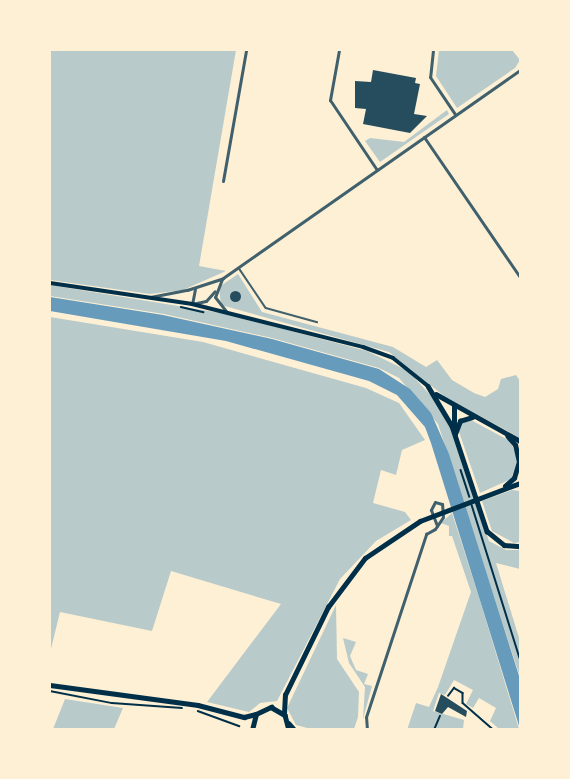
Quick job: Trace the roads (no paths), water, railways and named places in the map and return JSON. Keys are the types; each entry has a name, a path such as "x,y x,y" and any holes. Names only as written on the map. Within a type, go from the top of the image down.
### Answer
{"main road":[{"path":"50,283 226,311 378,351 404,364 454,406 520,441"},
{"path":"428,386 455,434 488,531 504,545 520,546"},
{"path":"454,406 455,434"},
{"path":"455,434 460,421 475,418"},
{"path":"497,491 514,478 519,462 516,445 499,430"},
{"path":"295,729 289,726 284,713 285,695 328,607 348,576 384,542 430,517 487,494 520,485"},
{"path":"50,685 192,704 236,715 256,714 285,695"},
{"path":"269,707 284,713"},
{"path":"236,715 252,728 256,714"}],"street":[{"path":"223,181 246,50"},
{"path":"339,50 330,100 377,170"},
{"path":"433,50 430,77 456,115"},
{"path":"148,297 196,288 223,278 520,70"},
{"path":"424,137 520,277"},
{"path":"196,288 192,304 206,301 223,278"},
{"path":"215,291 218,305 226,311"},
{"path":"367,729 366,717 426,534 437,526 443,509 435,502 431,510 437,526"}],"lane":[{"path":"238,267 266,308 316,322"}],"water":[{"path":"50,297 163,315 272,339 379,369 410,389 431,413 449,454 520,679 520,729 431,443 425,427 397,395 369,381 226,341 50,311"}]}
